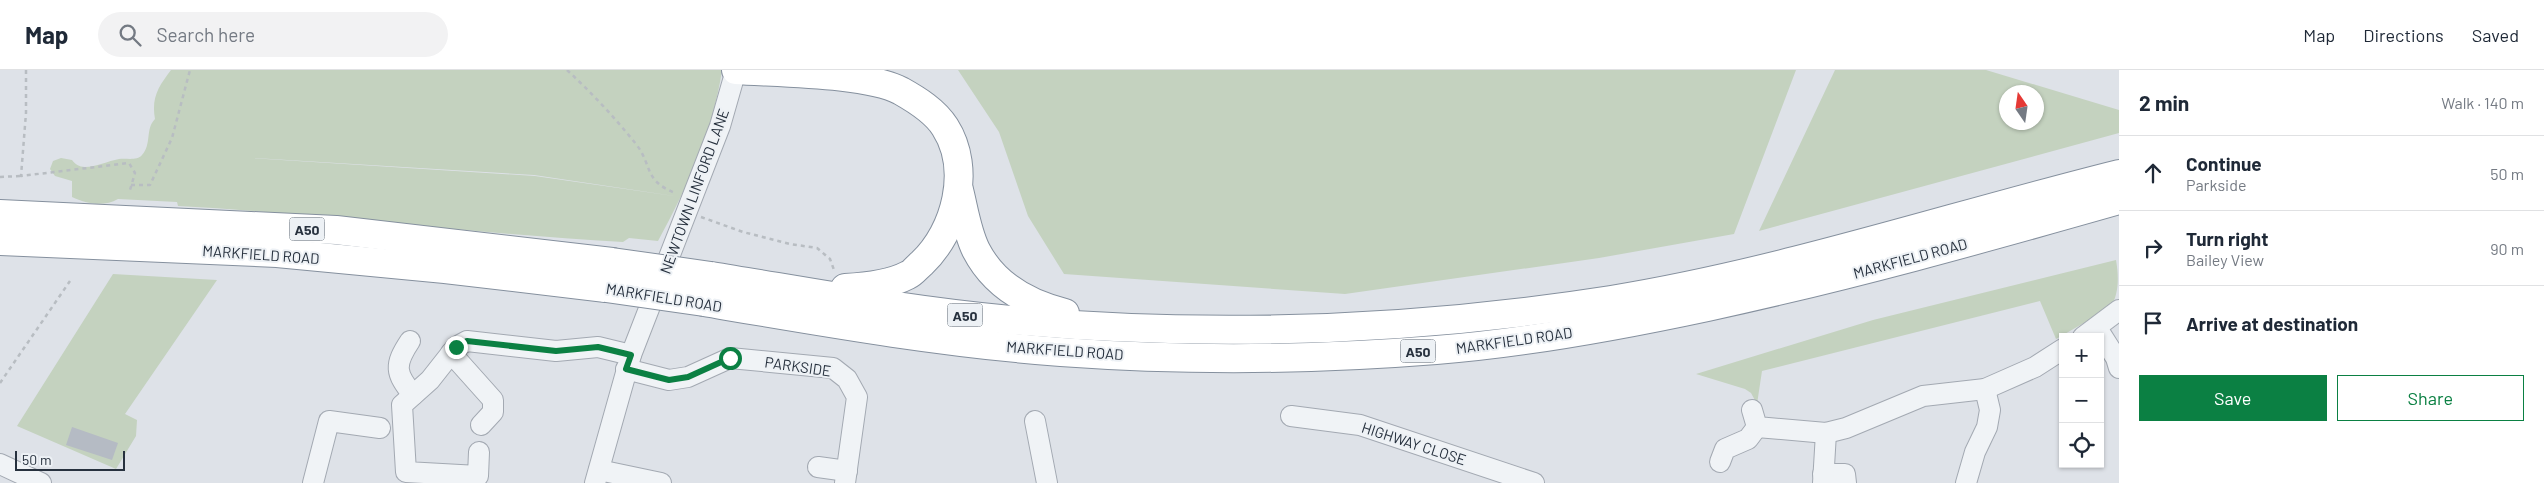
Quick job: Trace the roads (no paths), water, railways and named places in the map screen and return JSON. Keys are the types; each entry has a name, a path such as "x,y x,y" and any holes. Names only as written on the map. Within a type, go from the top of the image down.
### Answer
{"highway":[{"path":"736,70 858,79 900,90 928,108 945,127 958,167 958,186 953,211 940,244 908,275 876,286 808,292"},
{"name":"MARKFIELD ROAD","path":"0,241 278,253 446,269 609,275 711,276 946,313 1123,328 1230,332 1438,321 1611,299 1792,261 2119,174"},
{"path":"958,186 976,249 989,270 1005,285 1028,301 1123,328"},
{"name":"MARKFIELD ROAD","path":"0,214 336,230 609,275 704,302 918,336 1068,352 1164,357 1263,359 1438,350 1623,325 1797,288 1942,250 2119,200"}],"street":[{"name":"NEWTOWN LINFORD LANE","path":"597,476 629,362 720,126 736,70"},
{"path":"2119,310 2090,332 2116,358 2119,368"},
{"path":"410,341 401,355 398,370 405,393 406,472 478,476 479,452"},
{"name":"PARKSIDE","path":"405,393 430,380 456,347 467,341 556,351 598,347 669,380 688,377 730,358 833,368 847,379 857,397 846,477 818,467"},
{"path":"1720,462 1725,449 1752,425 1826,433 1846,428 1923,396 1985,389 2035,367 2059,352"},
{"path":"451,354 492,400 493,412 481,425"},
{"path":"1970,482 1975,452 1987,427 1990,410 1985,389"},
{"name":"HIGHWAY CLOSE","path":"1291,416 1360,425 1534,483"},
{"path":"313,483 329,421 380,428"},
{"path":"1035,421 1048,483"},
{"path":"1826,433 1823,479 1844,474 1846,483"},
{"path":"1052,446 1058,483"},
{"path":"0,464 41,483"},
{"path":"597,476 661,483"}]}
